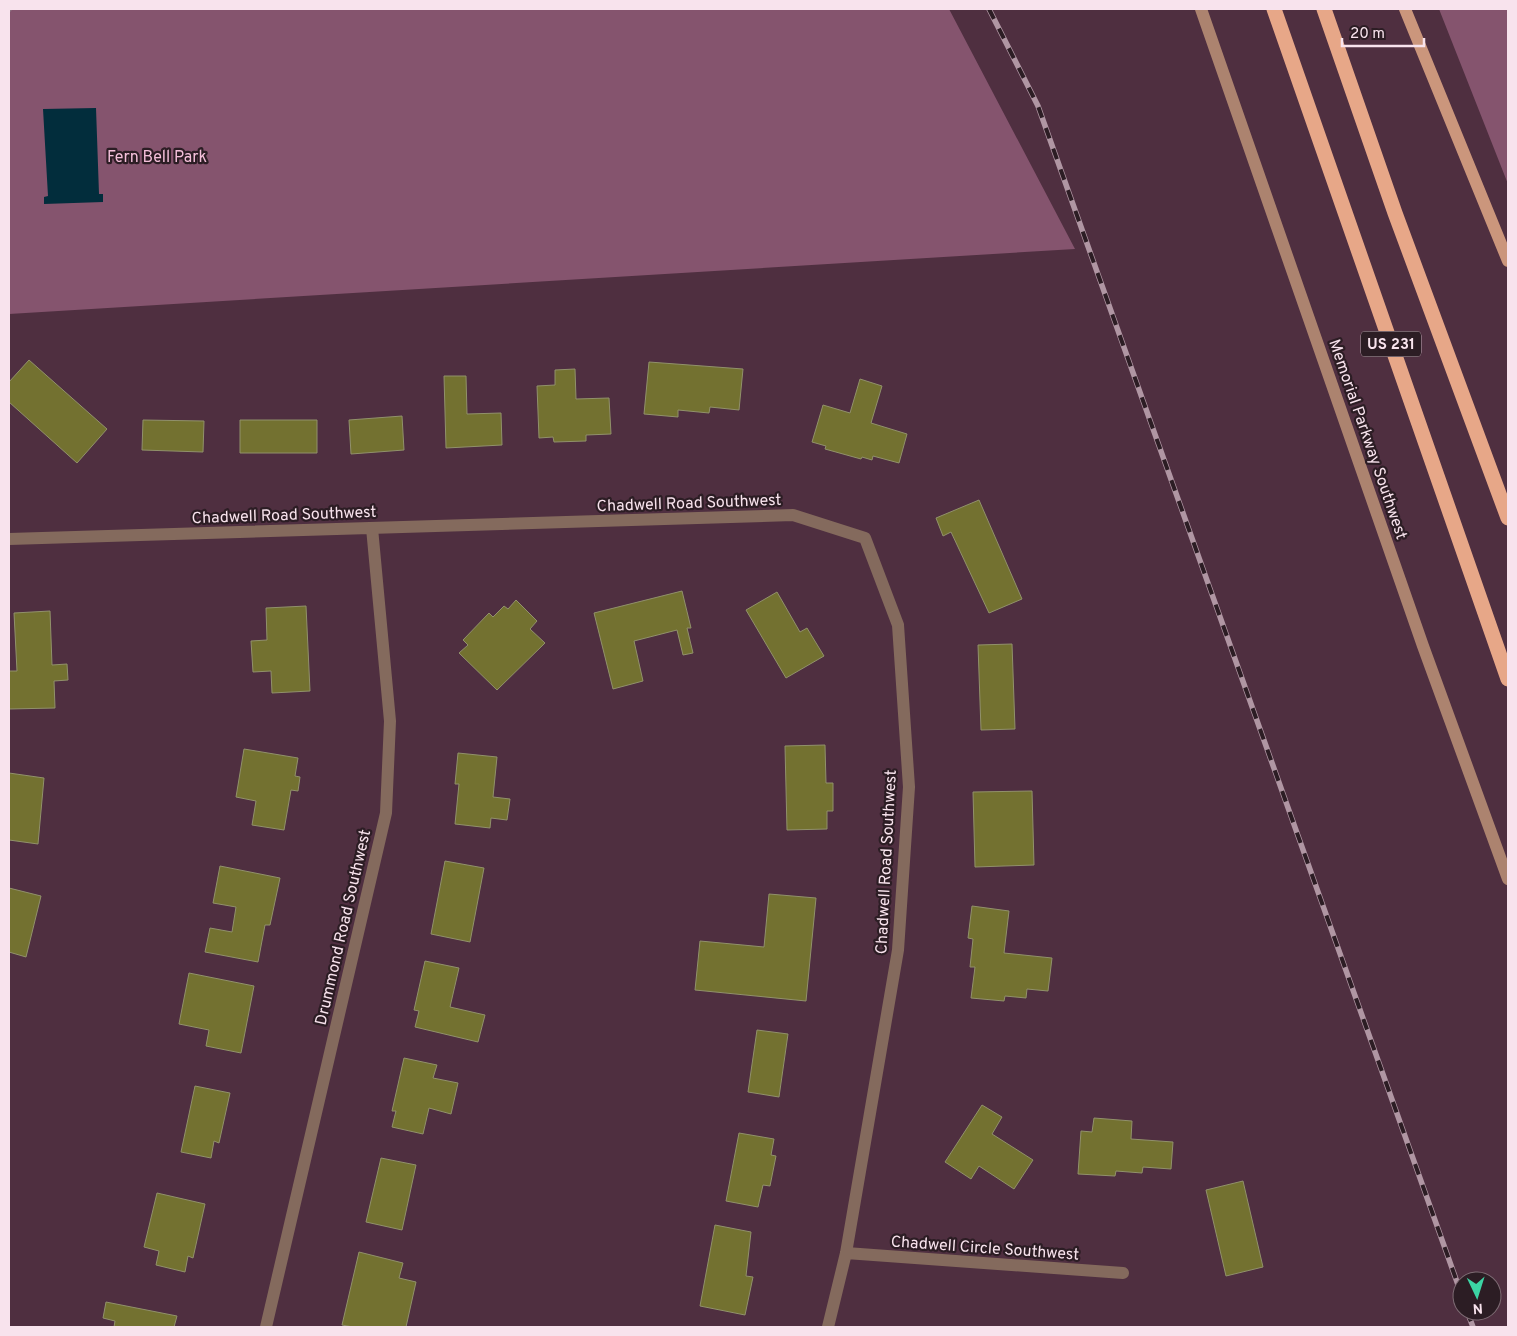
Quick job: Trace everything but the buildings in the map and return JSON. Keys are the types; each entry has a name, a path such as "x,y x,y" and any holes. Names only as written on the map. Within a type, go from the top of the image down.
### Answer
{"highway":[{"name":"US 231","path":"1274,9 1508,679"},
{"name":"US 231","path":"1324,9 1395,213 1508,518"}],"main road":[{"name":"Memorial Parkway Southwest","path":"1201,9 1422,646 1508,879"},
{"path":"1405,9 1508,260"}],"street":[{"name":"Chadwell Road Southwest","path":"9,538 793,515 865,538 898,625 909,787 898,950 846,1253 828,1327"},
{"name":"Drummond Road Southwest","path":"266,1327 299,1177 386,813 390,721 372,528"},
{"name":"Chadwell Circle Southwest","path":"846,1253 1123,1273"}],"green space":[{"name":"Fern Bell Park","path":"9,9 949,9 1075,249 9,314"},
{"path":"1439,9 1508,9 1508,184"}],"water":[{"path":"96,108 99,194 103,194 103,202 44,204 44,197 48,196 43,109"}],"railway":[{"path":"989,9 1038,106 1453,1271"},
{"path":"1471,1321 1473,1327"}]}
